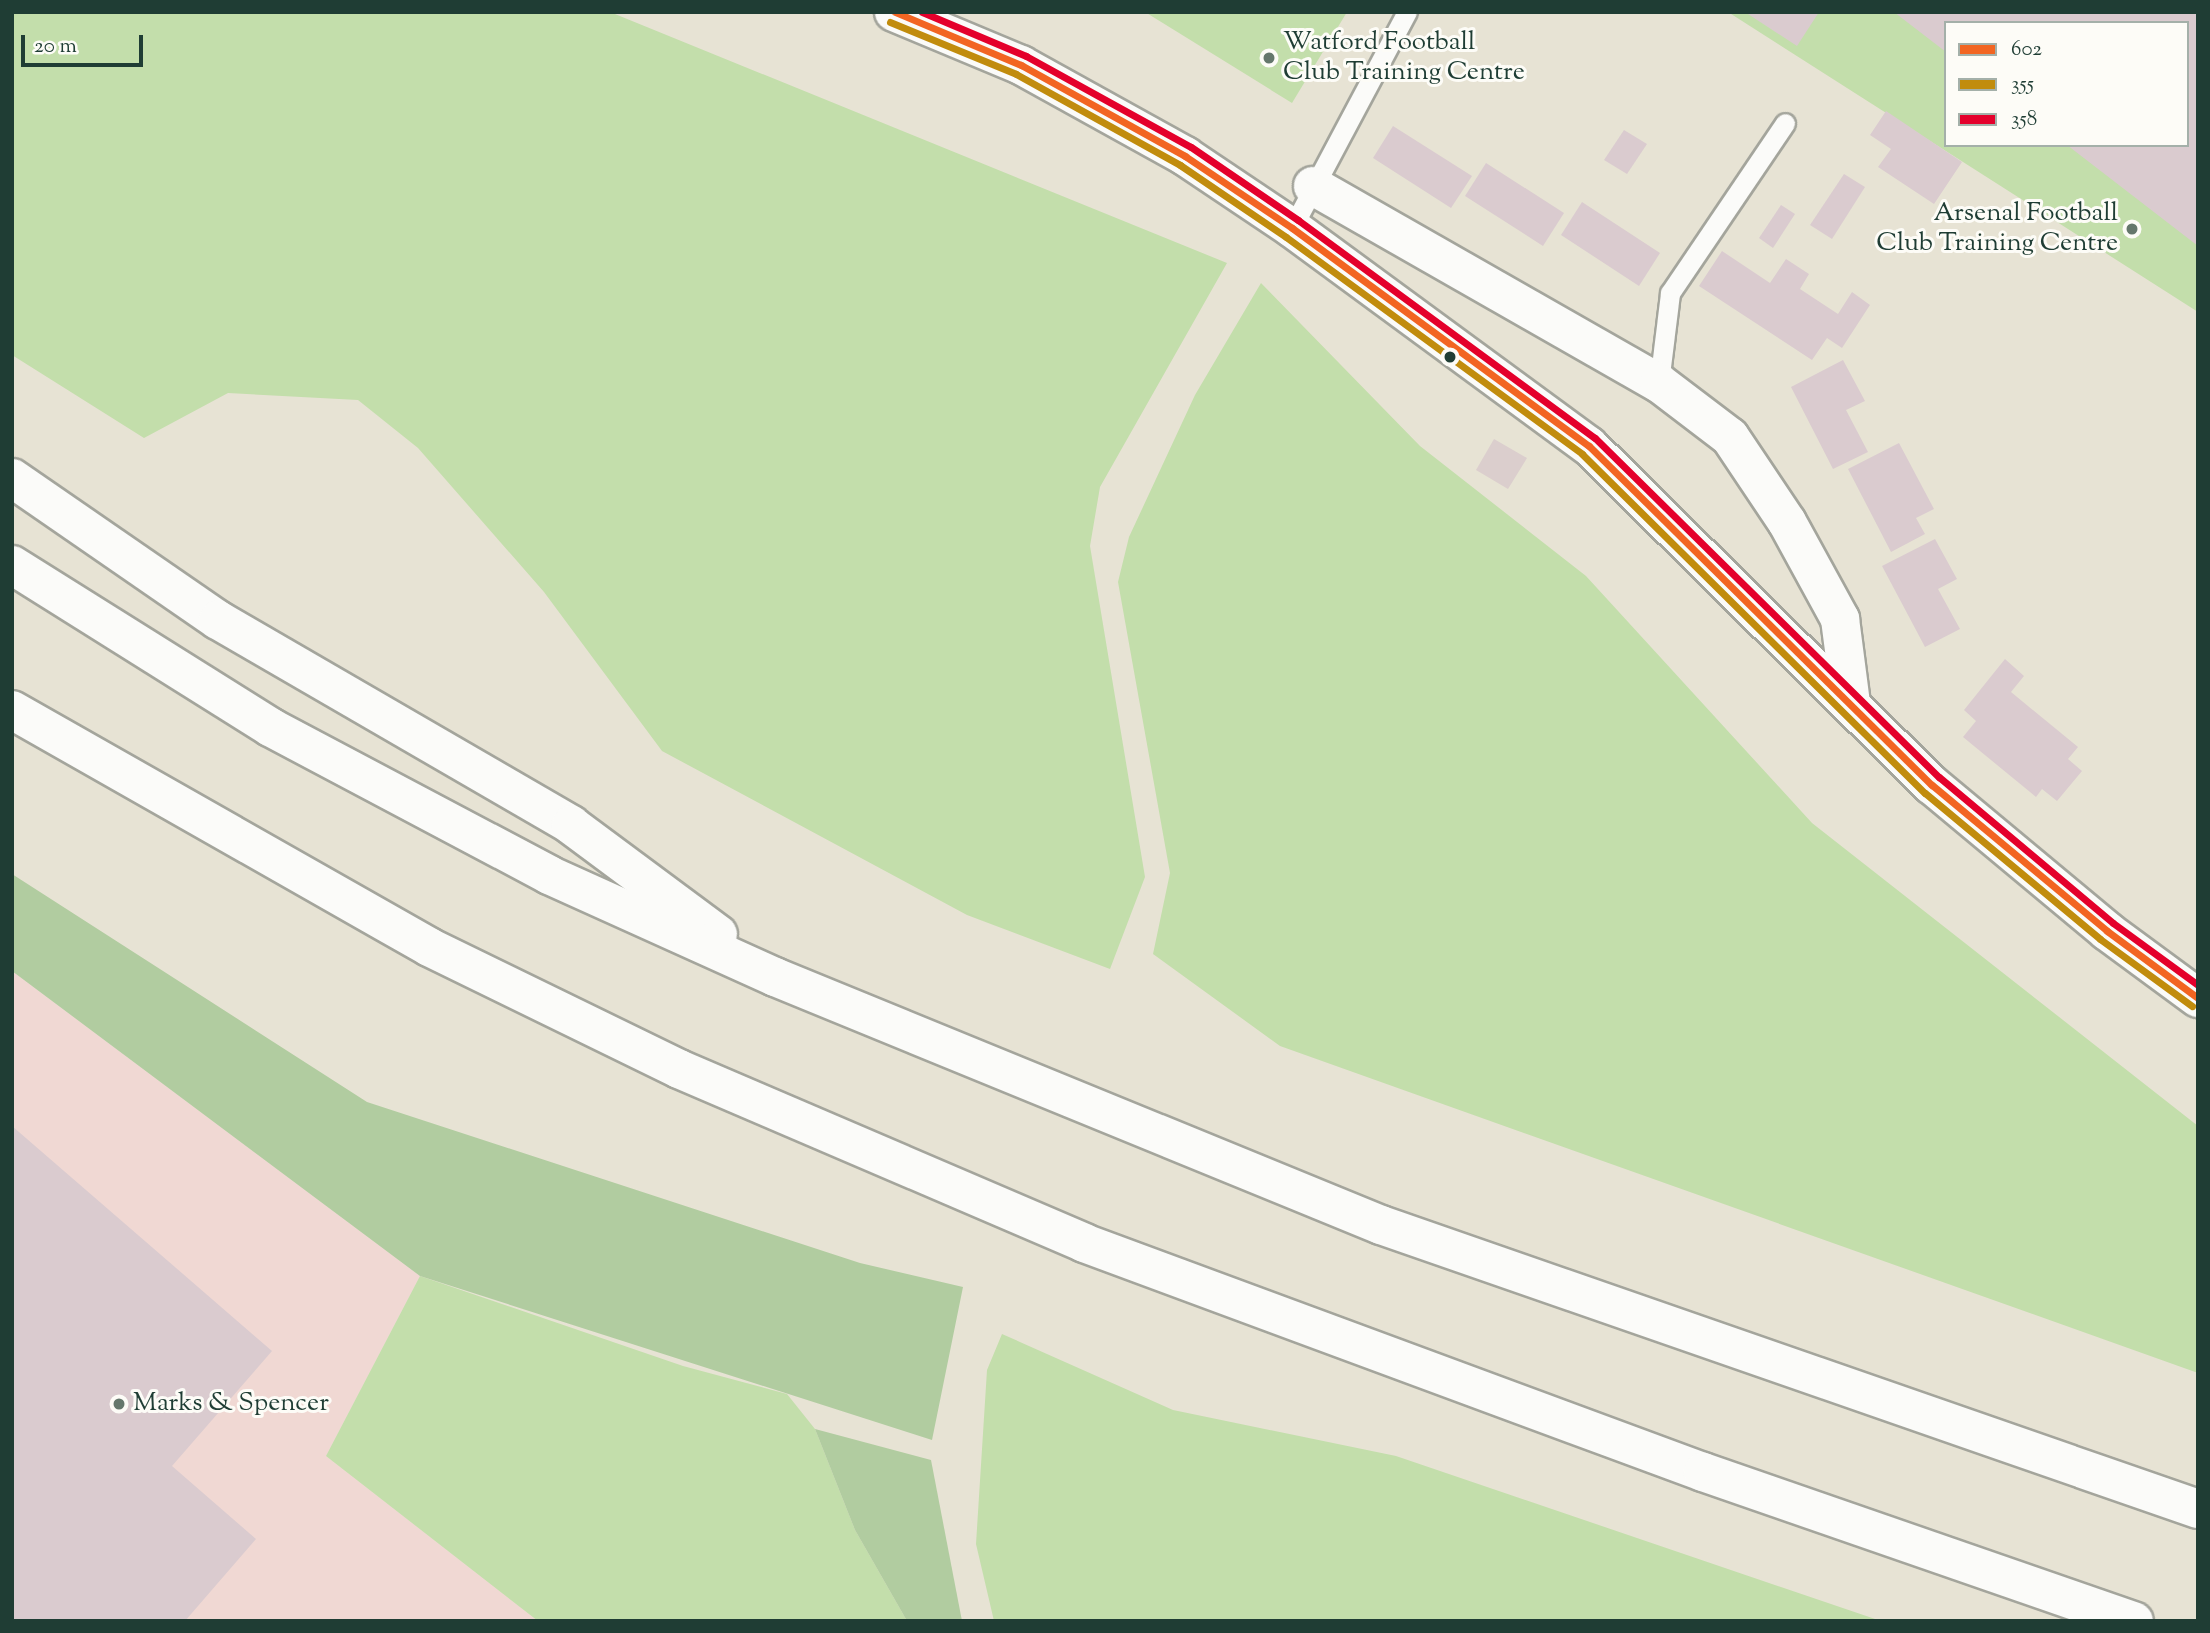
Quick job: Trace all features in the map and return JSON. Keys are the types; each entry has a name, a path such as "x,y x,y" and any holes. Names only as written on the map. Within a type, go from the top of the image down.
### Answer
{"main road":[{"path":"894,12 1021,65 1185,156 1292,228 1589,446 1932,785 2107,931 2198,999"},
{"path":"1313,186 1659,383 1730,438 1787,522 1840,620 1851,704"},
{"path":"12,478 218,620 571,825 775,977"},
{"path":"12,565 270,727 549,875 775,977 1381,1225 2198,1509"},
{"path":"12,710 429,947 679,1069 1020,1216 1703,1472 2134,1621"}],"lane":[{"path":"1292,228 1407,12"},
{"path":"1659,383 1670,293 1786,123"}],"shaded area":[{"path":"1494,439 1527,458 1508,489 1476,470"},
{"path":"12,971 420,1276 326,1456 538,1621 12,1621"}],"green space":[{"path":"12,12 610,12 1227,263 1100,487 1090,546 1145,877 1110,969 967,915 662,751 544,592 418,448 358,400 228,393 144,438 12,355"},
{"name":"Watford Football Club Training Centre","path":"1145,12 1347,12 1292,103"},
{"name":"Arsenal Football Club Training Centre","path":"1728,12 2198,12 2198,312"},
{"path":"1261,283 1420,446 1586,576 1812,823 2198,1126 2198,1373 1280,1046 1153,954 1170,873 1118,582 1129,537 1195,395"},
{"path":"12,874 367,1102 860,1263 963,1287 932,1440 420,1276 12,971"},
{"path":"420,1276 683,1366 787,1394 815,1429 855,1530 907,1621 538,1621 326,1456"},
{"path":"1002,1334 1173,1410 1396,1456 1881,1621 994,1621 976,1544 987,1370"},
{"path":"815,1429 931,1460 962,1621 907,1621 855,1530"}],"building":[{"path":"1745,12 1819,12 1797,46"},
{"path":"1894,12 2198,12 2198,246 2070,147 2189,147 2189,21 1944,21 1944,50"},
{"path":"1886,111 1962,162 1934,204 1878,167 1891,149 1870,135"},
{"path":"1393,126 1472,176 1451,208 1373,158"},
{"path":"1624,130 1647,144 1627,174 1604,160"},
{"path":"1486,163 1564,213 1543,246 1465,196"},
{"path":"1844,174 1865,187 1832,239 1810,225"},
{"path":"1582,202 1660,253 1639,286 1561,235"},
{"path":"1781,205 1795,214 1773,248 1759,238"},
{"path":"1722,251 1770,283 1786,259 1809,274 1800,289 1838,314 1852,292 1870,305 1842,348 1827,338 1812,360 1699,286"},
{"path":"1843,360 1865,401 1846,410 1868,452 1833,469 1791,387"},
{"path":"1899,443 1934,509 1916,518 1925,534 1891,552 1848,469"},
{"path":"1935,539 1957,579 1938,589 1960,629 1925,647 1882,566"},
{"path":"2005,659 2024,676 2011,692 2078,747 2068,759 2082,771 2057,801 2042,789 2036,797 1963,737 1976,721 1964,710"},
{"name":"Marks & Spencer","path":"12,1126 272,1351 172,1466 256,1539 185,1621 12,1621"}],"transit line":[{"name":"602","path":"895,12 1021,65 1185,156 1292,228 1589,446 1932,785 2107,931 2198,998"},
{"name":"358","path":"922,12 1026,56 1191,147 1298,220 1595,438 1939,777 2113,923 2198,985"},
{"name":"355","path":"890,22 1016,74 1180,165 1286,237 1582,454 1925,793 2100,939 2192,1006"}],"place":[{"name":"Watford Football Club Training Centre","path":"1269,58"},
{"name":"Arsenal Football Club Training Centre","path":"2132,229"},
{"name":"Marks & Spencer","path":"119,1404"}]}
